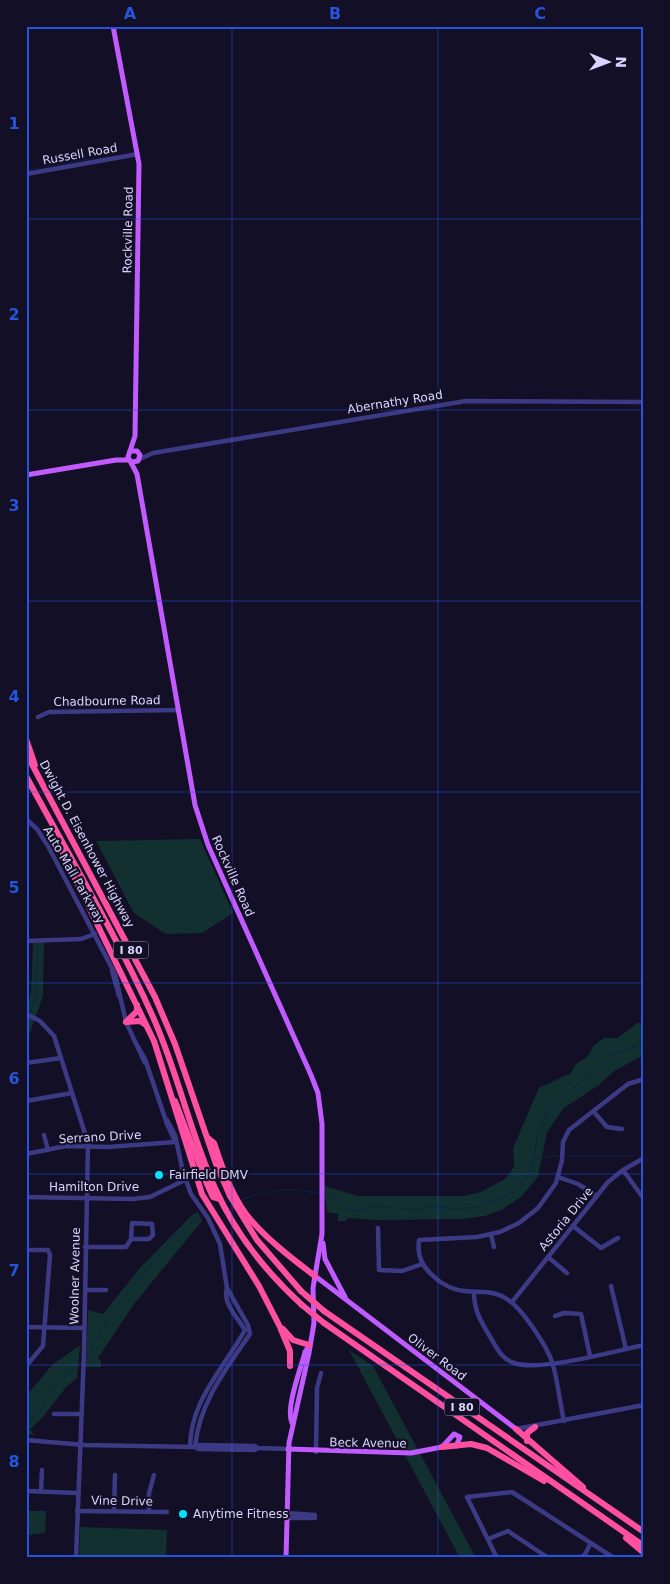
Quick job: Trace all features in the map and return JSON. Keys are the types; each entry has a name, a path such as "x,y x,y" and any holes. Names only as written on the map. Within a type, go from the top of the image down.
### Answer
{"highway":[{"path":"26,739 34,756 37,774"},
{"name":"Dwight D. Eisenhower Highway","path":"26,753 155,997 182,1061 206,1135 232,1196 266,1252 301,1291 324,1311 644,1532"},
{"name":"Dwight D. Eisenhower Highway","path":"26,776 153,1017 176,1074 207,1170 225,1209 255,1255 276,1281 324,1324 644,1546"},
{"path":"60,839 63,854 148,1026 207,1184 213,1197 220,1199"},
{"path":"126,1022 137,1011 137,1003"},
{"path":"126,1022 140,1021 148,1026"},
{"path":"162,1067 204,1206 258,1286 290,1351 290,1366"},
{"path":"238,1205 264,1233 315,1276"},
{"path":"280,1328 293,1340 309,1345"},
{"path":"527,1441 527,1433 535,1427"},
{"path":"516,1429 527,1441 601,1502"},
{"path":"442,1447 477,1445 494,1451 582,1504"},
{"path":"604,1519 644,1553"}],"main road":[{"name":"Rockville Road","path":"113,26 138,154 135,436 139,460 137,474"},
{"name":"Rockville Road","path":"135,436 130,457 137,474 195,806 202,832 318,1093 322,1124 322,1234 312,1297 314,1324 295,1418 292,1422 288,1449 286,1558"},
{"path":"26,475 116,460 130,457 138,452"},
{"path":"130,457 139,460"},
{"path":"322,1234 325,1259 348,1302"},
{"name":"Oliver Road","path":"315,1276 516,1429"},
{"name":"Beck Avenue","path":"288,1449 316,1452 400,1454 442,1447 454,1434 460,1437 456,1446"}],"street":[{"name":"Russell Road","path":"26,174 138,154"},
{"name":"Abernathy Road","path":"138,452 153,453 466,401 644,402"},
{"name":"Abernathy Road","path":"139,460 153,453"},
{"name":"Chadbourne Road","path":"38,717 49,712 178,710"},
{"name":"Auto Mall Parkway","path":"26,819 43,837 95,934 118,984 126,1022 175,1135 175,1142 191,1191 198,1202 204,1206"},
{"path":"26,941 80,940 95,934"},
{"name":"Woolner Avenue","path":"26,1014 36,1018 54,1036 88,1146 84,1350 80,1414 76,1558"},
{"path":"26,1063 61,1058"},
{"path":"564,1421 553,1363 521,1313 512,1302 497,1294 456,1291 444,1287 422,1264 418,1252 419,1240 491,1235 510,1228 530,1215 545,1200 558,1177 566,1136 573,1126 594,1112 628,1084 644,1079"},
{"path":"26,1101 72,1093"},
{"path":"594,1112 607,1127 622,1129"},
{"path":"44,1135 48,1150"},
{"name":"Serrano Drive","path":"26,1154 66,1146 175,1142"},
{"name":"Astoria Drive","path":"512,1302 597,1196 623,1170 644,1158"},
{"path":"623,1170 644,1199"},
{"path":"558,1177 578,1184 597,1196"},
{"name":"Hamilton Drive","path":"26,1197 128,1200 145,1198 187,1179"},
{"path":"193,1447 192,1426 198,1407 247,1330 227,1288 221,1249 211,1216"},
{"path":"86,1247 126,1247 131,1239 132,1223 152,1224 153,1235 151,1238 131,1239"},
{"path":"573,1226 601,1248 618,1238"},
{"path":"378,1228 379,1270 402,1271 422,1264"},
{"path":"491,1235 494,1247"},
{"path":"26,1250 48,1250 50,1255 43,1346 26,1366"},
{"path":"548,1257 567,1273"},
{"path":"611,1286 626,1349"},
{"path":"85,1290 106,1290"},
{"path":"474,1292 474,1304 478,1317 500,1352 506,1359 522,1365 553,1363 644,1345"},
{"path":"555,1316 564,1313 581,1314 590,1356"},
{"path":"26,1327 84,1328"},
{"path":"316,1452 317,1388 320,1373"},
{"path":"516,1429 535,1427 644,1405"},
{"path":"54,1414 80,1414"},
{"name":"Beck Avenue","path":"26,1440 79,1445 255,1446 258,1448 288,1449"},
{"path":"41,1491 42,1470"},
{"path":"114,1511 115,1475"},
{"path":"149,1512 149,1493 154,1475"},
{"path":"26,1491 78,1493"},
{"path":"497,1558 467,1497 512,1492 614,1558"},
{"name":"Vine Drive","path":"77,1511 167,1512"},
{"path":"286,1516 316,1517"},
{"path":"488,1539 508,1531 543,1555 550,1557 584,1556 591,1543"}],"green space":[{"path":"200,839 233,913 202,933 166,934 134,913 96,841"},
{"path":"33,943 44,943 43,996 26,1044 26,1009 31,993"},
{"path":"637,1023 644,1023 644,1055 614,1071 599,1085 564,1108 547,1132 538,1177 521,1197 503,1209 485,1216 463,1219 378,1220 347,1218 347,1221 338,1221 338,1214 327,1212 324,1186 358,1196 464,1196 481,1192 505,1179 514,1167 513,1148 539,1088 571,1073 576,1064 588,1056 594,1045 604,1038 618,1038"},
{"path":"198,1212 202,1221 134,1304 98,1358 101,1361 101,1367 86,1367 88,1310 103,1314 140,1268 191,1216"},
{"path":"80,1345 77,1378 66,1387 42,1418 30,1429 34,1435 26,1434 26,1396 52,1365"},
{"path":"349,1350 373,1366 476,1558 460,1558"},
{"path":"26,1511 46,1511 45,1533 26,1535"},
{"path":"80,1527 167,1530 166,1558 79,1558"}],"waterway":[{"path":"45,167 93,158"},
{"path":"26,170 40,168"},
{"path":"30,1014 36,993 38,946"},
{"path":"26,1027 29,1018"},
{"path":"324,1195 340,1200 348,1209 360,1211 377,1206 413,1210 433,1206 456,1209 478,1207 508,1196 519,1188 532,1169 538,1133 547,1113 558,1098 593,1075 613,1055 644,1043"},
{"path":"535,1158 559,1156"},
{"path":"566,1156 633,1156"},
{"path":"241,1200 262,1193 280,1190 299,1190 320,1194"},
{"path":"86,1359 110,1314 175,1236 202,1214"},
{"path":"26,1422 42,1408 51,1389 81,1363"}],"place":[{"name":"Fairfield DMV","path":"159,1175"},
{"name":"Anytime Fitness","path":"183,1514"}]}
